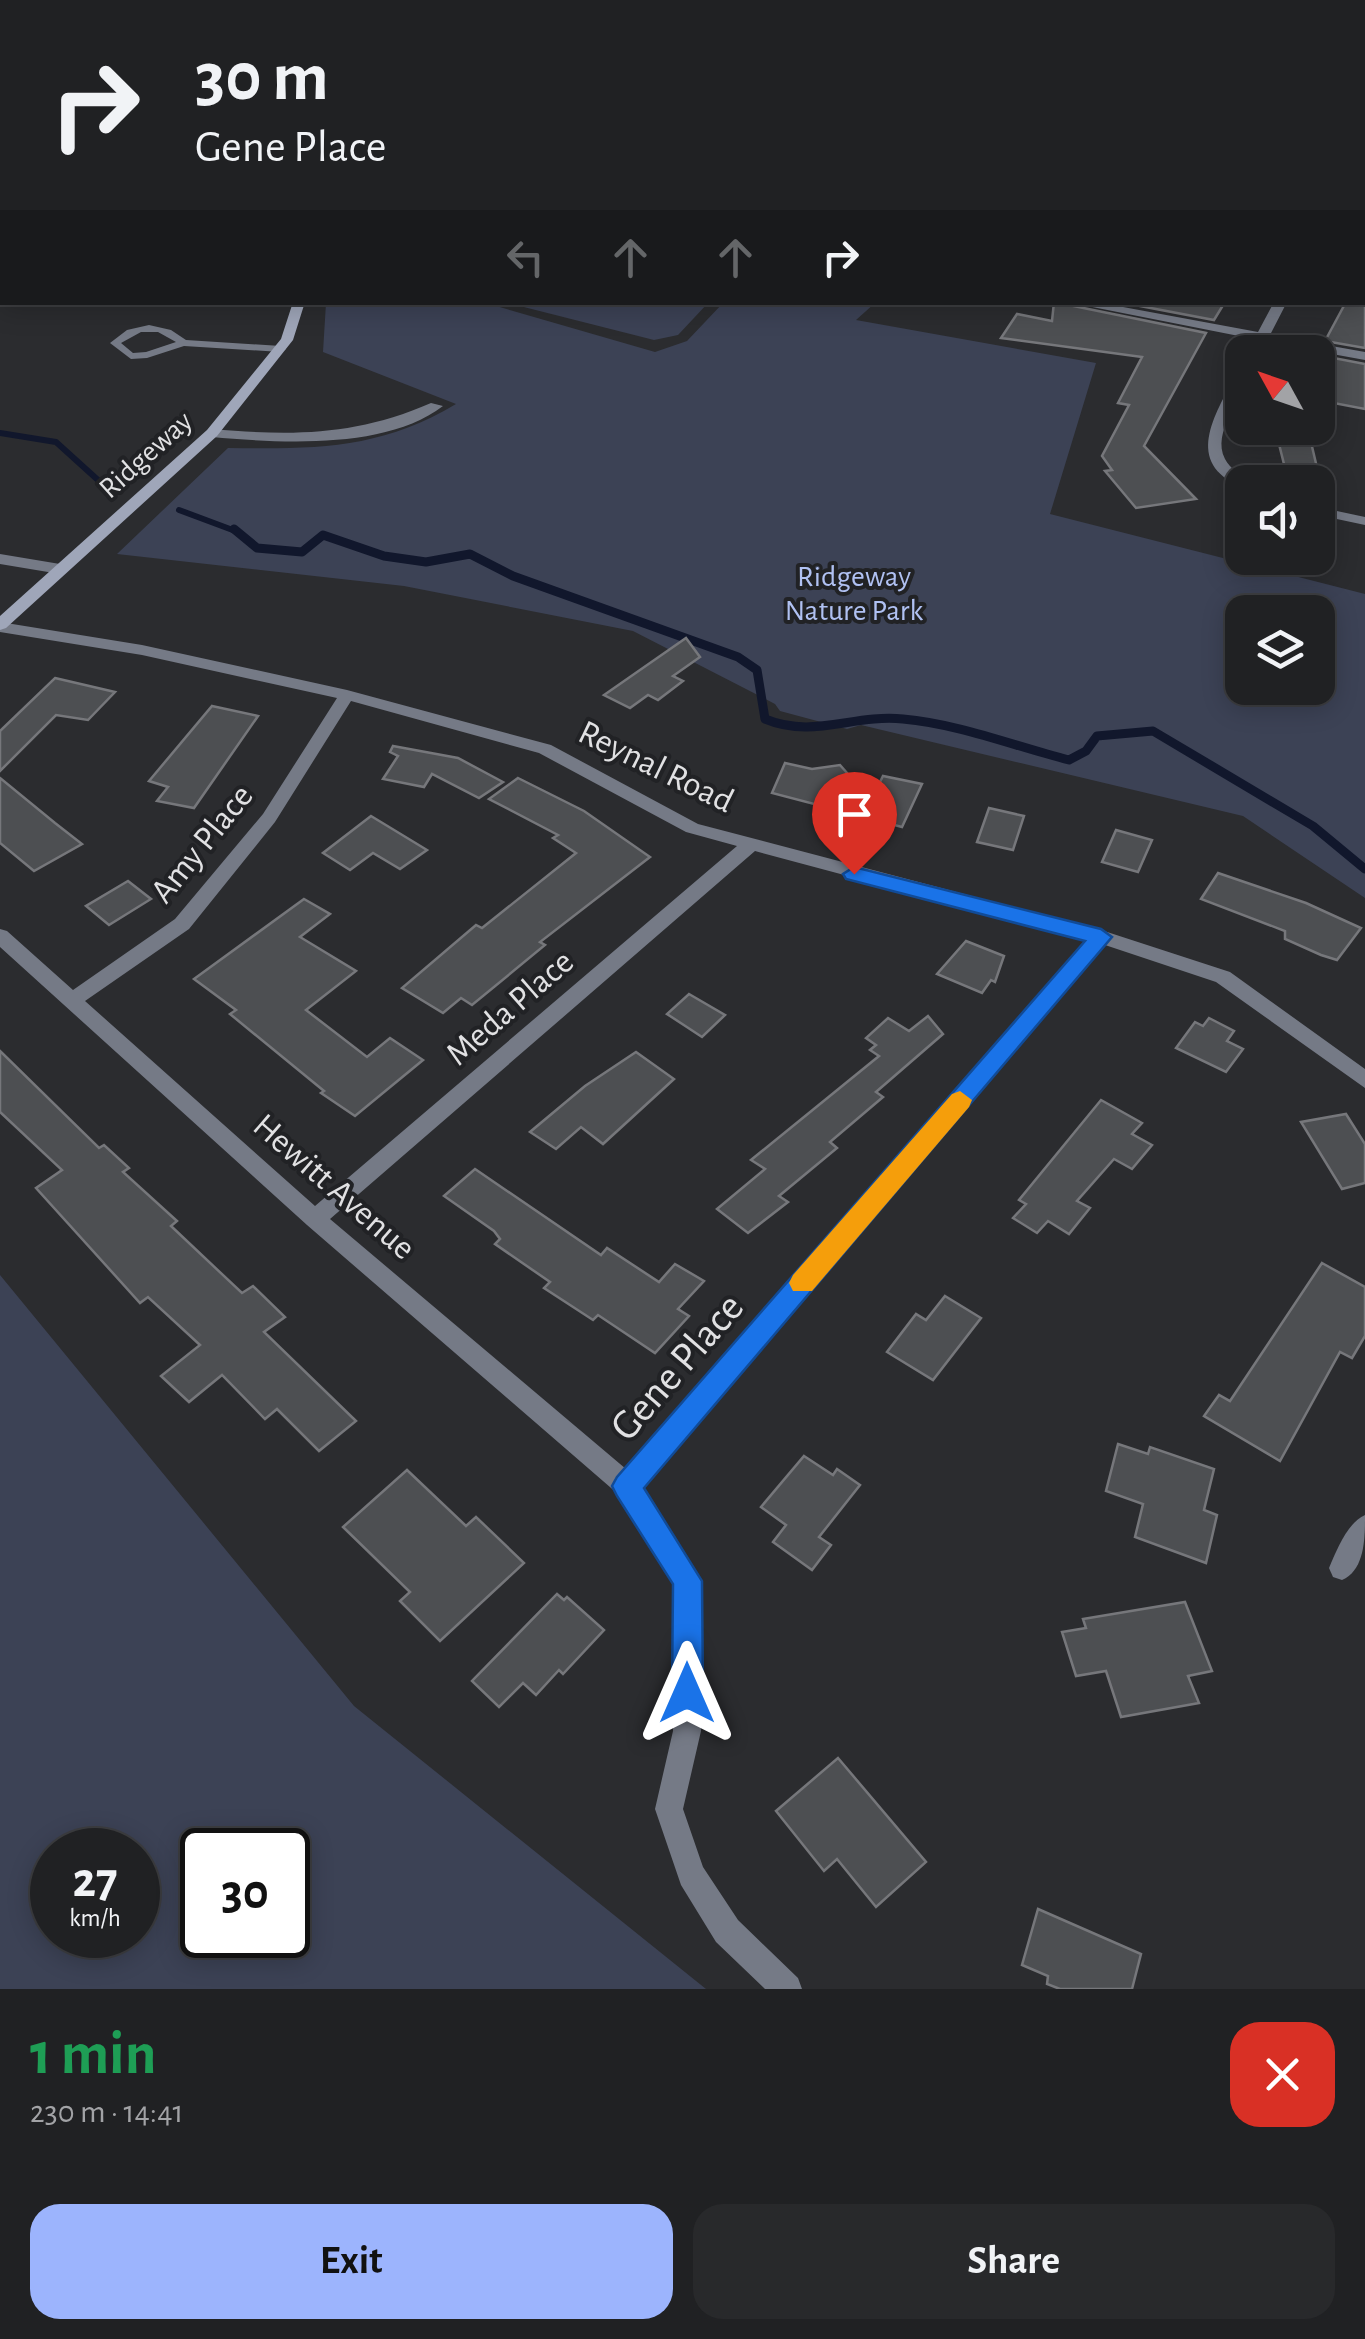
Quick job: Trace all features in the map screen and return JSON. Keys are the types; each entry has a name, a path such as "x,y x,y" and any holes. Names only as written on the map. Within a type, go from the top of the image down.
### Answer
{"street":[{"name":"Ridgeway","path":"0,626 212,434 281,349 298,305"},
{"path":"1089,305 1245,335"},
{"path":"1263,335 1279,305"},
{"path":"1335,351 1365,356"},
{"path":"212,434 334,440 392,424 436,406"},
{"path":"1225,412 1211,442 1214,457 1225,467"},
{"path":"1335,515 1365,522"},
{"path":"0,559 60,569"},
{"name":"Reynal Road","path":"0,626 142,650 347,695 545,748 692,828 748,847 1101,937 1222,976 1365,1080"},
{"name":"Amy Place","path":"72,1000 182,924 269,818 347,695"},
{"name":"Meda Place","path":"315,1219 748,847"},
{"name":"Hewitt Avenue","path":"0,936 315,1219 627,1486"},
{"name":"Gene Place","path":"787,1989 727,1931 691,1875 669,1809 687,1730 688,1581 627,1486 1101,937"},
{"path":"1342,1568 1365,1527"}],"lane":[{"path":"184,343 178,336 156,328 134,331 115,344 131,356 147,356 184,343 281,349"}],"green space":[{"name":"Ridgeway Nature Park","path":"326,305 493,305 655,352 687,341 721,305 873,305 856,320 1096,363 1050,514 1225,558 1225,575 1290,575 1365,594 1365,898 1243,816 861,725 847,729 780,711 775,704 633,631 404,586 117,554 228,448 345,444 428,419 456,404 323,352"},
{"path":"516,305 706,305 678,335 654,340"},
{"path":"0,1275 354,1706 706,1989 0,1989"}],"building":[{"path":"1054,305 1069,305 1206,333 1144,446 1196,499 1136,508 1105,471 1112,470 1102,456 1129,405 1118,403 1142,357 1001,338 1017,314 1052,321"},
{"path":"1135,305 1223,305 1214,320"},
{"path":"1344,305 1365,305 1365,348 1335,343 1335,335 1328,335"},
{"path":"1335,358 1365,364 1365,409 1335,403"},
{"path":"1279,445 1312,445 1316,465 1284,464"},
{"path":"686,638 700,657 673,676 683,681 658,700 648,695 630,708 604,695"},
{"path":"55,678 115,692 88,720 56,715 0,771 0,731"},
{"path":"212,706 258,716 194,808 157,801 168,787 149,781"},
{"path":"393,746 458,758 503,782 479,798 432,774 424,787 383,779 398,756 390,752"},
{"path":"785,763 812,769 840,765 871,800 883,776 922,784 902,827 772,793"},
{"path":"0,778 82,844 34,871 0,843"},
{"path":"518,778 584,811 650,857 540,942 545,945 472,1005 461,998 443,1013 402,988 476,925 482,928 576,853 553,838 558,835 489,799"},
{"path":"989,808 1024,816 1013,850 977,842"},
{"path":"371,816 427,850 400,869 373,853 350,870 323,853"},
{"path":"1116,830 1152,840 1138,872 1102,862"},
{"path":"1218,873 1306,903 1361,928 1337,960 1321,955 1285,939 1285,931 1201,899"},
{"path":"128,881 151,899 109,925 86,906"},
{"path":"304,899 330,914 300,937 356,971 306,1010 367,1057 390,1038 423,1060 355,1116 321,1093 324,1091 230,1014 236,1010 194,979"},
{"path":"966,941 1004,956 995,982 991,980 982,993 937,974"},
{"path":"689,994 725,1015 702,1037 667,1014"},
{"path":"928,1016 943,1034 876,1092 883,1097 830,1142 837,1148 779,1196 788,1202 748,1233 717,1209 765,1169 751,1160 879,1056 870,1050 876,1045 866,1038 888,1018 909,1031"},
{"path":"1209,1018 1234,1031 1227,1041 1243,1049 1226,1072 1176,1048 1195,1022 1203,1026"},
{"path":"0,1051 99,1148 104,1145 129,1168 123,1172 177,1221 171,1226 242,1293 253,1286 285,1317 264,1332 356,1421 319,1451 277,1409 265,1419 222,1375 189,1402 161,1376 200,1345 148,1297 140,1303 36,1188 62,1170 0,1112"},
{"path":"636,1052 674,1079 603,1144 581,1127 556,1149 530,1132 585,1086"},
{"path":"1101,1100 1142,1123 1132,1134 1152,1145 1132,1169 1114,1159 1077,1201 1090,1208 1069,1234 1048,1221 1037,1233 1013,1218 1026,1204 1019,1200"},
{"path":"1346,1114 1365,1144 1365,1183 1342,1189 1301,1122"},
{"path":"475,1169 601,1255 607,1248 659,1282 675,1264 704,1281 678,1309 689,1316 655,1353 598,1315 593,1320 544,1288 550,1282 495,1244 500,1239 494,1231 444,1196"},
{"path":"1322,1263 1365,1287 1365,1336 1352,1358 1340,1352 1280,1461 1204,1416 1219,1395 1230,1401"},
{"path":"945,1296 981,1318 933,1380 887,1352 916,1314 926,1320"},
{"path":"1118,1444 1148,1454 1150,1447 1214,1469 1204,1510 1217,1515 1206,1563 1135,1537 1143,1504 1106,1491"},
{"path":"804,1456 833,1475 837,1469 860,1485 819,1537 831,1545 812,1570 773,1542 786,1525 761,1507"},
{"path":"407,1470 466,1526 476,1517 524,1563 440,1641 400,1601 410,1592 343,1527"},
{"path":"557,1594 564,1600 567,1597 604,1630 563,1674 559,1670 536,1695 523,1683 499,1707 472,1681"},
{"path":"1185,1602 1212,1671 1188,1676 1199,1703 1121,1717 1106,1671 1076,1676 1062,1632 1086,1628 1083,1619"},
{"path":"838,1758 926,1862 876,1907 837,1859 824,1871 776,1811"},
{"path":"1038,1909 1141,1954 1132,1989 1060,1989 1047,1984 1048,1976 1022,1965"}],"waterway":[{"path":"0,433 56,442 109,490"},
{"path":"179,510 237,532"},
{"path":"234,529 237,532"},
{"path":"237,532 257,548 302,552 323,535 384,556 426,562 470,554 513,576 738,657 757,670 765,719 783,725 903,719 966,730 1069,760 1086,751 1097,736 1153,731 1313,826 1365,869"}],"slow traffic":[{"path":"803,1283 960,1100"}],"route":[{"path":"687,1693 688,1581 627,1486 1101,937 854,874"}]}
